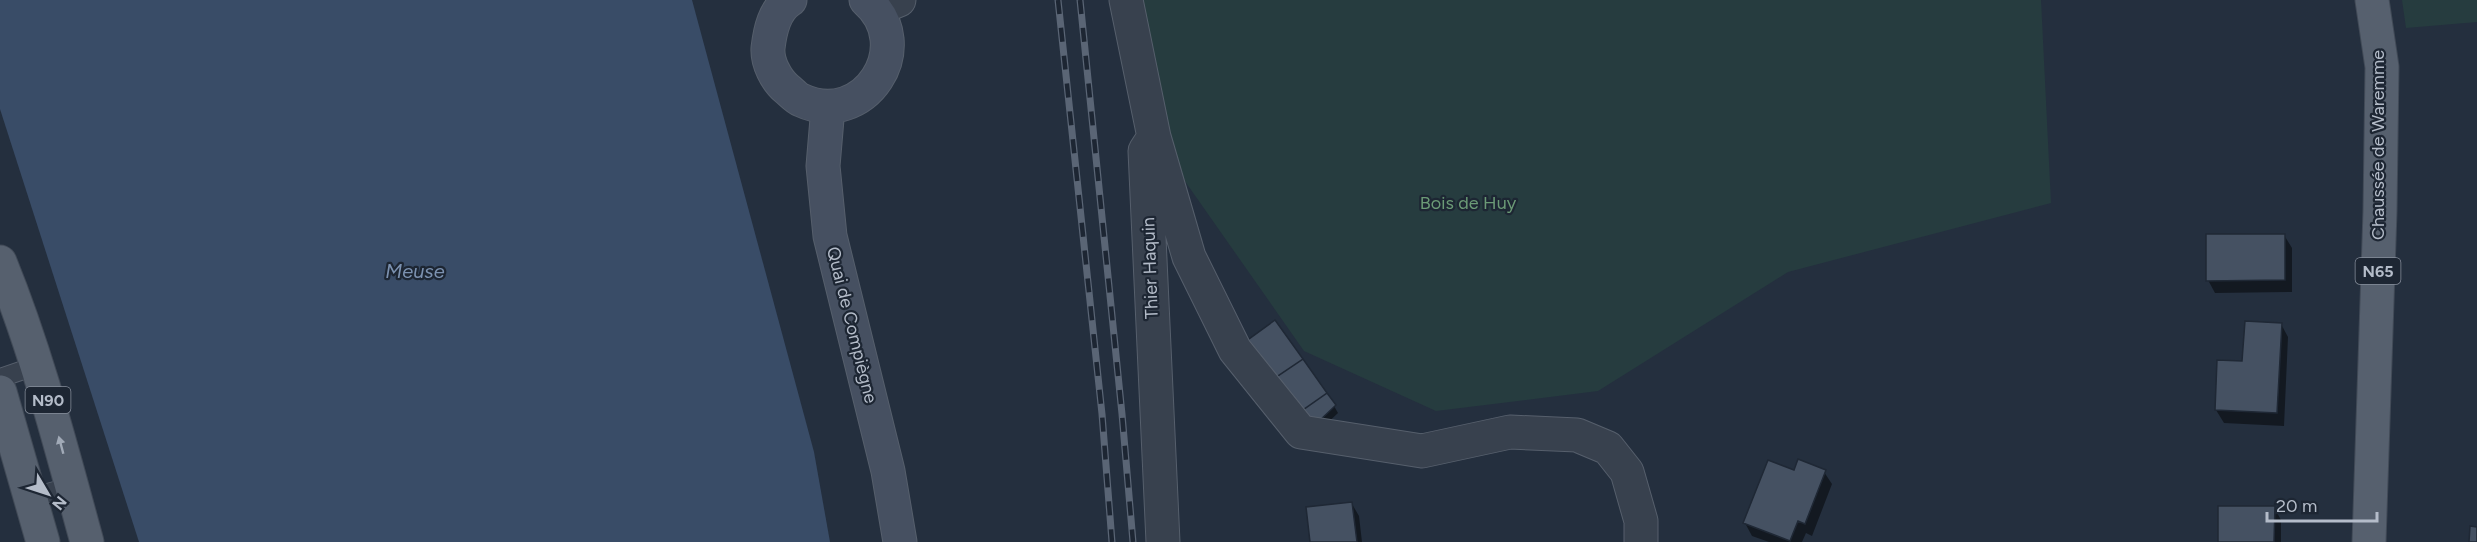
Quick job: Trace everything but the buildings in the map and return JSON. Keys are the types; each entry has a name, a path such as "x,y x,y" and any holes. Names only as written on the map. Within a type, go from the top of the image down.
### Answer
{"main road":[{"name":"Chaussée de Waremme","path":"2369,542 2380,211 2382,67 2372,0"},
{"path":"785,1 770,28 768,56 775,74 779,82 801,100 828,107 854,101 875,84 887,60 887,34 880,3"},
{"name":"Quai de Compiègne","path":"828,107 823,166 830,236 888,471 900,542"},
{"name":"N90","path":"0,262 38,365 87,542"},
{"name":"N90","path":"0,392 43,542"}],"street":[{"name":"Thier Haquin","path":"1126,0 1154,137 1145,151 1163,542"},
{"path":"1154,137 1194,268 1235,350 1301,432 1422,451 1510,432 1577,435 1608,448 1627,472 1641,521 1641,542"}],"lane":[{"path":"0,378 38,365"},
{"path":"30,498 72,486"}],"green space":[{"name":"Bois de Huy","path":"1129,0 2041,0 2051,203 1788,272 1598,391 1436,411 1304,351 1154,137"},
{"path":"2402,0 2477,0 2477,22 2406,28"}],"water":[{"name":"Meuse","path":"0,0 692,0 814,452 830,542 139,542 0,109"}],"railway":[{"path":"1058,0 1102,414 1112,542"},
{"path":"1080,0 1133,542"}]}
